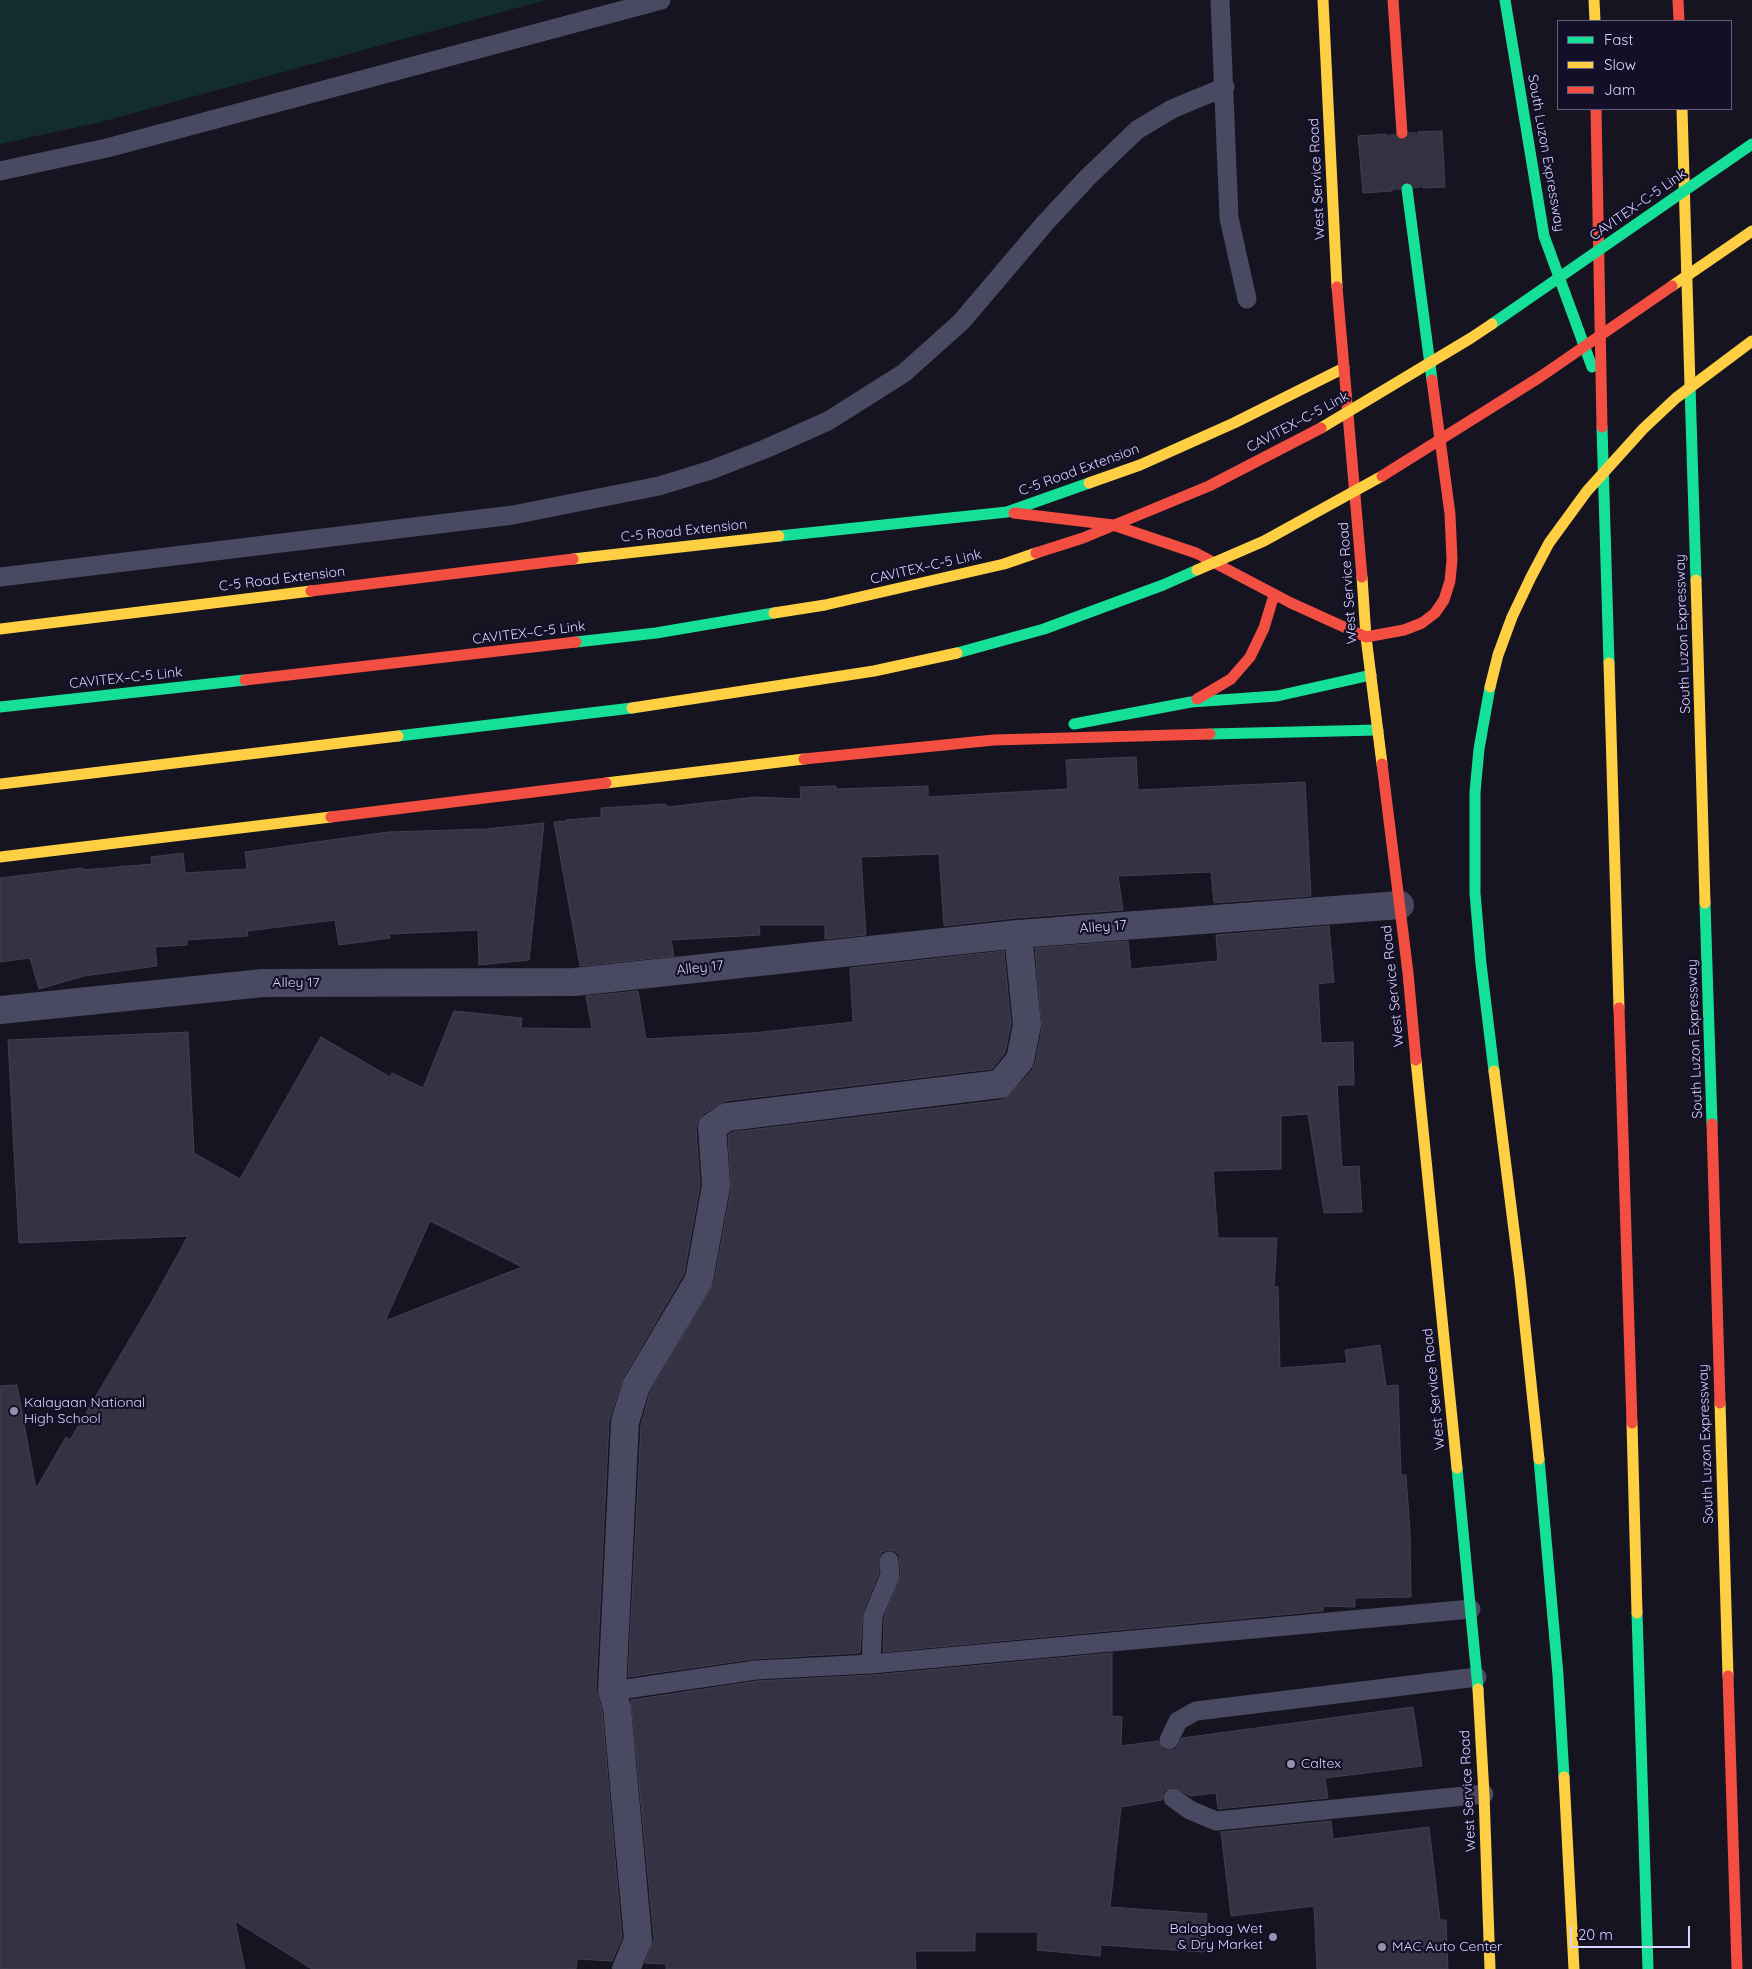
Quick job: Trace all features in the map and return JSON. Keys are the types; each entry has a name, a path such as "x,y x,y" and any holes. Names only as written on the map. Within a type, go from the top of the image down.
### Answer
{"main road":[{"name":"West Service Road","path":"1323,0 1337,283 1366,637 1408,974 1477,1677 1484,1794 1490,1969"},
{"path":"1393,0 1402,133"},
{"name":"South Luzon Expressway","path":"1505,0 1544,236 1601,392"},
{"path":"1594,0 1595,20"},
{"path":"1678,0 1679,20"},
{"name":"South Luzon Expressway","path":"1596,110 1601,392 1648,1969"},
{"name":"South Luzon Expressway","path":"1682,110 1737,1969"},
{"name":"CAVITEX–C-5 Link","path":"0,707 656,633 825,606 1004,564 1083,538 1153,510 1208,486 1312,433 1471,338 1752,144"},
{"path":"1007,512 1113,525 1196,553 1274,594 1366,637 1404,630 1422,623 1435,614 1444,600 1450,581 1452,560 1450,514 1408,189"},
{"path":"1,784 658,705 874,671 955,653 1044,629 1101,609 1264,541 1370,483 1423,452 1540,377 1752,231"},
{"path":"1574,1969 1558,1675 1520,1278 1481,964 1475,893 1475,792 1479,749 1490,687 1504,640 1531,576 1549,543 1587,490 1643,429 1676,398 1752,341"},
{"name":"C-5 Road Extension","path":"0,629 642,551 1007,512 1140,465 1234,423 1344,368"},
{"path":"1191,702 1231,679 1250,657 1264,628 1274,594"},
{"path":"994,740 1191,702 1277,696 1371,675"},
{"path":"0,857 806,759 994,740 1378,730"}],"street":[{"name":"Alley 17","path":"0,1010 262,983 574,982 1018,934 1400,905"},
{"path":"626,1969 638,1940 617,1708 612,1691 626,1422 636,1386 699,1280 716,1186 712,1127 727,1117 1000,1084 1020,1060 1027,1025 1018,934"}],"lane":[{"path":"0,171 107,148 661,0"},
{"path":"1220,0 1229,218 1247,299"},
{"path":"0,577 513,514 660,486 711,470 765,449 828,421 904,373 961,322 1046,222 1088,177 1137,130 1172,109 1224,88"},
{"path":"871,1664 873,1616 890,1575 889,1562"},
{"path":"612,1691 756,1670 871,1664 1471,1609"},
{"path":"1169,1740 1178,1721 1196,1711 1477,1677"},
{"path":"1172,1798 1190,1810 1216,1821 1484,1794"}],"green space":[{"path":"0,0 546,0 97,123 0,144"}],"building":[{"path":"1442,131 1445,187 1423,188 1419,179 1413,175 1405,174 1397,177 1393,183 1392,191 1363,193 1358,136 1386,134 1389,142 1395,147 1403,149 1411,146 1418,132"},
{"path":"1136,757 1138,790 1305,782 1311,896 1214,903 1211,872 1118,876 1123,910 1016,918 944,926 939,854 861,857 866,935 825,939 825,925 759,925 760,935 671,940 674,956 580,966 554,822 601,817 601,808 666,804 667,807 756,797 801,799 800,787 836,786 836,789 928,786 928,797 1068,789 1066,760"},
{"path":"544,823 529,960 479,965 478,930 389,934 390,938 339,945 335,920 247,931 248,936 187,940 187,945 155,947 157,966 84,976 39,989 30,958 0,962 0,878 83,868 83,870 152,864 151,857 183,853 185,873 247,869 245,852 388,832 486,829"},
{"path":"1329,926 1334,982 1318,984 1321,1043 1353,1042 1354,1085 1337,1085 1342,1167 1359,1166 1362,1212 1324,1213 1308,1114 1281,1116 1281,1169 1213,1171 1218,1238 1277,1238 1274,1287 1278,1287 1280,1368 1347,1363 1345,1350 1380,1345 1386,1386 1398,1385 1401,1475 1406,1475 1410,1531 1411,1597 1355,1598 1355,1607 1323,1606 1323,1611 883,1652 884,1618 901,1574 899,1555 894,1551 888,1550 882,1552 879,1557 879,1573 863,1612 860,1653 754,1659 628,1677 641,1425 650,1392 714,1283 731,1189 728,1135 733,1132 1002,1100 1011,1094 1035,1064 1042,1028 1035,948 1128,941 1131,969 1218,961 1216,935"},
{"path":"1004,951 1011,1024 1005,1053 992,1069 725,1101 703,1114 698,1121 696,1128 700,1185 684,1274 623,1378 609,1421 596,1690 602,1711 622,1938 612,1961 577,1959 576,1969 312,1969 235,1921 245,1969 0,1969 0,1386 17,1385 36,1489 66,1437 70,1440 150,1305 188,1236 19,1243 8,1040 188,1032 194,1153 240,1179 321,1037 390,1077 392,1073 423,1088 454,1011 522,1018 521,1028 592,1029 586,996 638,991 646,1039 752,1033 853,1022 850,968","holes":["430,1221 522,1267 385,1321"]},
{"path":"1112,1653 1112,1716 1122,1717 1121,1746 1158,1741 1164,1750 1170,1751 1176,1749 1182,1738 1413,1707 1422,1766 1325,1778 1328,1798 1218,1809 1216,1793 1190,1796 1174,1787 1164,1791 1162,1800 1121,1807 1110,1907 1207,1914 1204,1952 1101,1945 1100,1956 1037,1950 1038,1932 975,1932 975,1951 915,1951 916,1969 666,1969 666,1964 645,1963 654,1939 631,1700 757,1681 872,1675"},
{"path":"1331,1821 1333,1839 1429,1827 1440,1920 1446,1920 1448,1969 1317,1969 1314,1906 1231,1916 1221,1832"}],"tunnel":[{"path":"1402,133 1407,189"}],"traffic: fast":[{"path":"1505,0 1544,236 1592,367"},
{"path":"1492,324 1752,144"},
{"path":"1407,189 1432,380"},
{"path":"1690,386 1696,580"},
{"path":"1602,427 1609,663"},
{"path":"779,536 1007,512 1089,483"},
{"path":"957,653 1044,629 1163,585 1197,570"},
{"path":"576,642 656,633 774,613"},
{"path":"1074,724 1191,702 1277,696 1371,675"},
{"path":"0,707 245,680"},
{"path":"1490,687 1479,749 1475,792 1475,893 1481,964 1494,1071"},
{"path":"398,736 632,708"},
{"path":"1210,734 1378,730"},
{"path":"1705,903 1712,1124"},
{"path":"1539,1459 1558,1675 1564,1777"},
{"path":"1457,1468 1478,1689"},
{"path":"1637,1613 1648,1969"}],"traffic: slow":[{"path":"1323,0 1337,287"},
{"path":"1594,0 1595,20"},
{"path":"1682,110 1690,386"},
{"path":"1672,286 1752,231"},
{"path":"1321,428 1492,324"},
{"path":"1490,687 1498,655 1512,617 1531,577 1549,543 1587,491 1643,429 1676,398 1752,341"},
{"path":"1089,483 1140,465 1234,423 1344,368"},
{"path":"1197,570 1264,541 1382,476"},
{"path":"573,559 779,536"},
{"path":"774,613 825,605 1004,564 1036,553"},
{"path":"1362,577 1366,637 1382,764"},
{"path":"1696,580 1705,903"},
{"path":"0,629 311,591"},
{"path":"632,708 874,671 957,653"},
{"path":"1609,663 1619,1008"},
{"path":"1,784 398,736"},
{"path":"606,783 804,759"},
{"path":"0,857 331,817"},
{"path":"1416,1060 1457,1468"},
{"path":"1494,1071 1520,1278 1539,1459"},
{"path":"1720,1403 1728,1676"},
{"path":"1632,1423 1637,1613"},
{"path":"1478,1689 1490,1969"},
{"path":"1564,1777 1574,1969"}],"traffic: jam":[{"path":"1393,0 1402,133"},
{"path":"1678,0 1679,20"},
{"path":"1596,110 1602,427"},
{"path":"1382,476 1540,377 1672,286"},
{"path":"1337,287 1362,577"},
{"path":"1366,637 1404,630 1422,623 1435,613 1444,600 1450,581 1452,560 1450,514 1432,380"},
{"path":"1036,553 1083,538 1209,486 1321,428"},
{"path":"1014,513 1113,525 1196,553 1291,603 1366,637"},
{"path":"311,591 573,559"},
{"path":"1197,699 1231,679 1250,657 1264,628 1274,595"},
{"path":"245,680 576,642"},
{"path":"804,759 994,740 1210,734"},
{"path":"1382,764 1408,973 1416,1060"},
{"path":"331,817 606,783"},
{"path":"1619,1008 1632,1423"},
{"path":"1712,1124 1720,1403"},
{"path":"1728,1676 1737,1969"}],"place":[{"name":"Kalayaan National High School","path":"14,1411"},
{"name":"Caltex","path":"1291,1764"},
{"name":"Balagbag Wet & Dry Market","path":"1273,1937"},
{"name":"MAC Auto Center","path":"1382,1947"}]}
